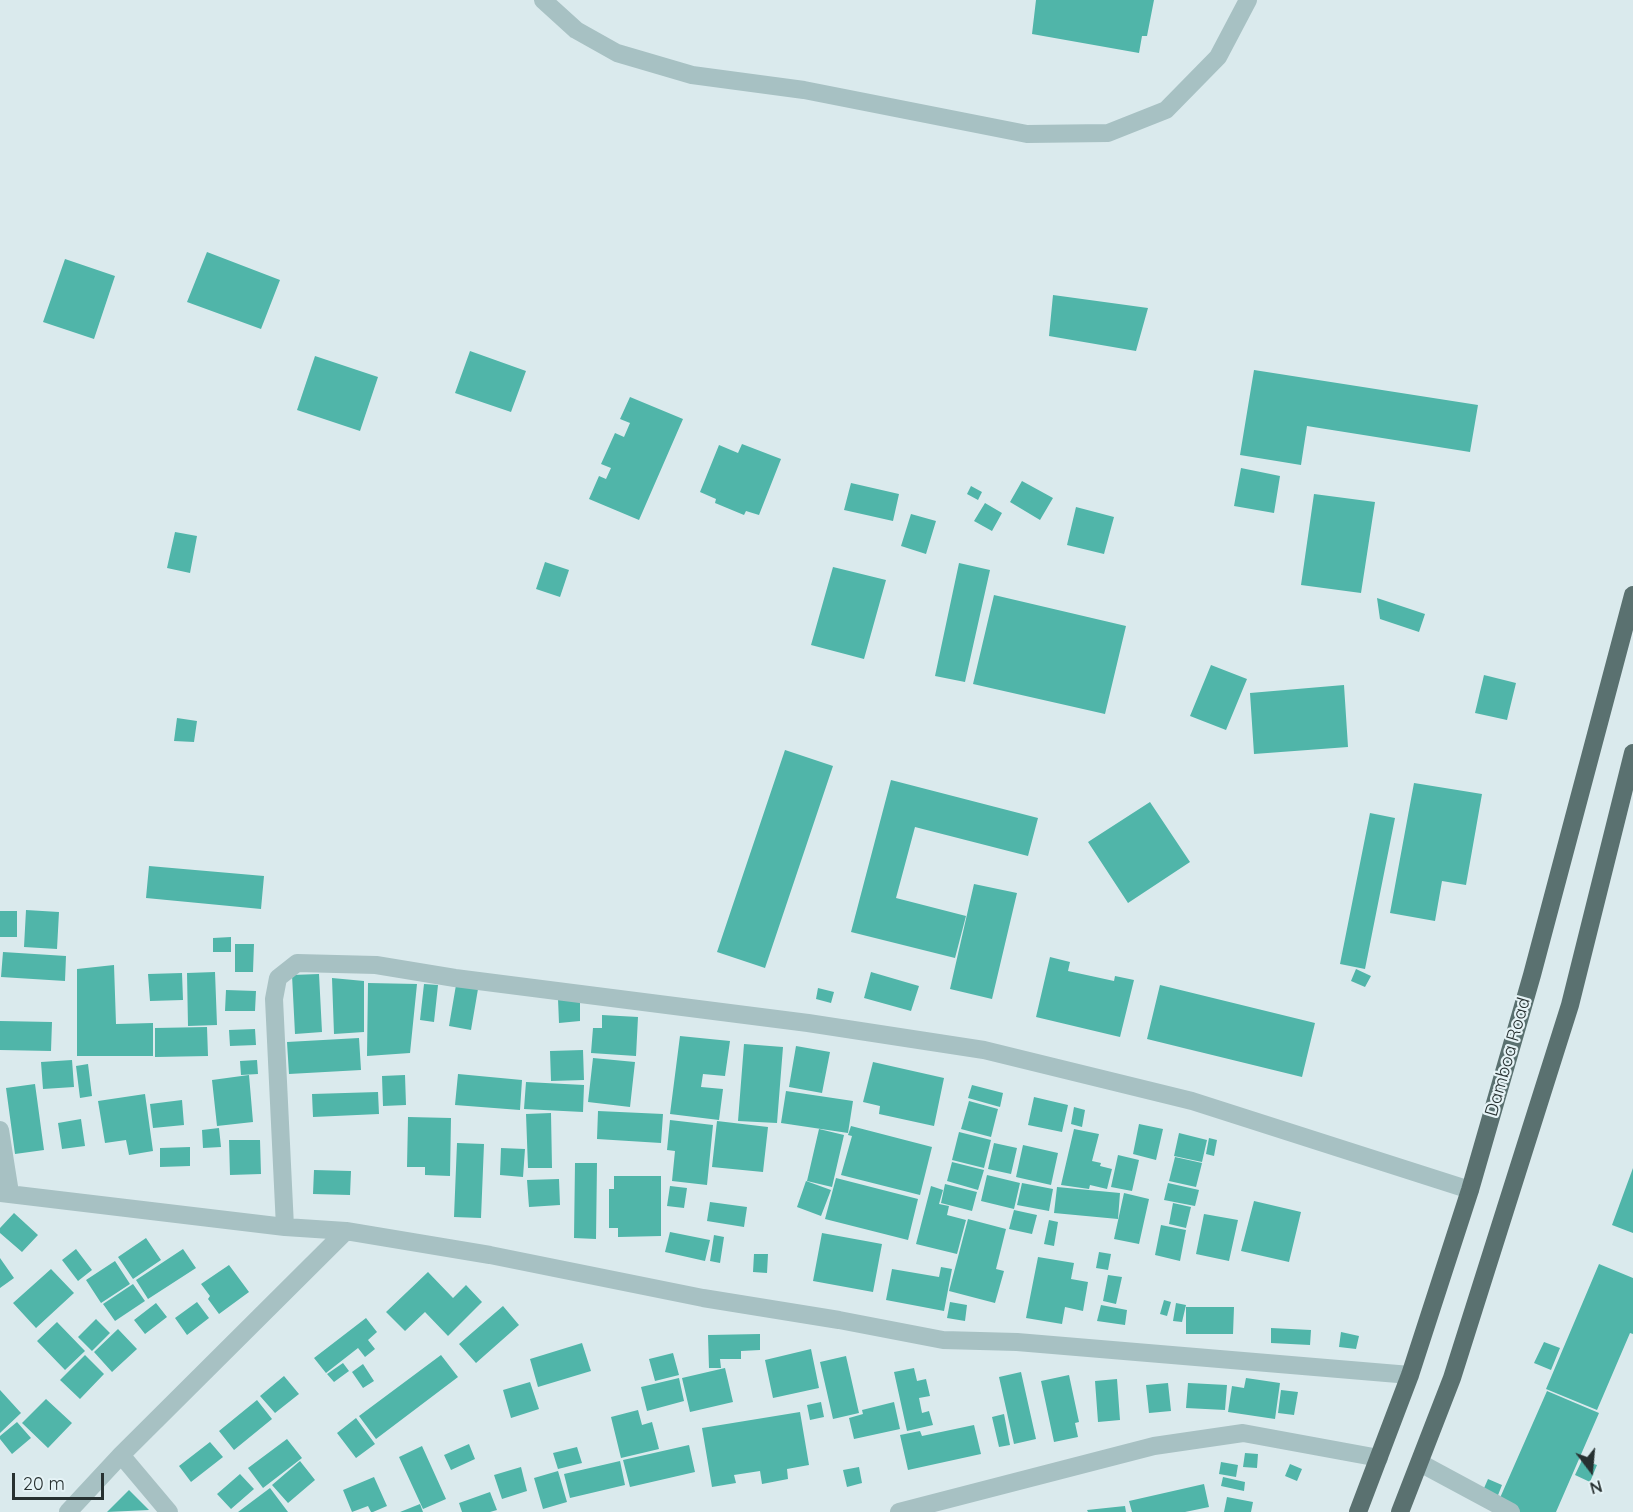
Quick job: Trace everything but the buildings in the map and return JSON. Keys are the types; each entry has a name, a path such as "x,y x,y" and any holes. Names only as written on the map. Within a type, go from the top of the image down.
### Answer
{"main road":[{"name":"Damboa Road","path":"1358,1512 1410,1375 1470,1190 1532,975 1633,595"},
{"path":"1400,1512 1452,1378 1570,1005 1633,753"}],"street":[{"path":"543,0 576,30 618,53 692,75 804,90 1027,134 1038,134 1108,133 1166,110 1218,57 1248,0"},
{"path":"285,1227 274,999 278,978 297,963 376,964 455,978 796,1022 984,1050 1192,1101 1470,1190"},
{"path":"0,1130 5,1193 285,1227 346,1231 943,1340 1017,1342 1410,1375"},
{"path":"68,1512 121,1455 346,1231"},
{"path":"899,1512 1154,1446 1243,1433 1379,1458"},
{"path":"121,1455 169,1512"},
{"path":"1420,1463 1510,1512"}]}
